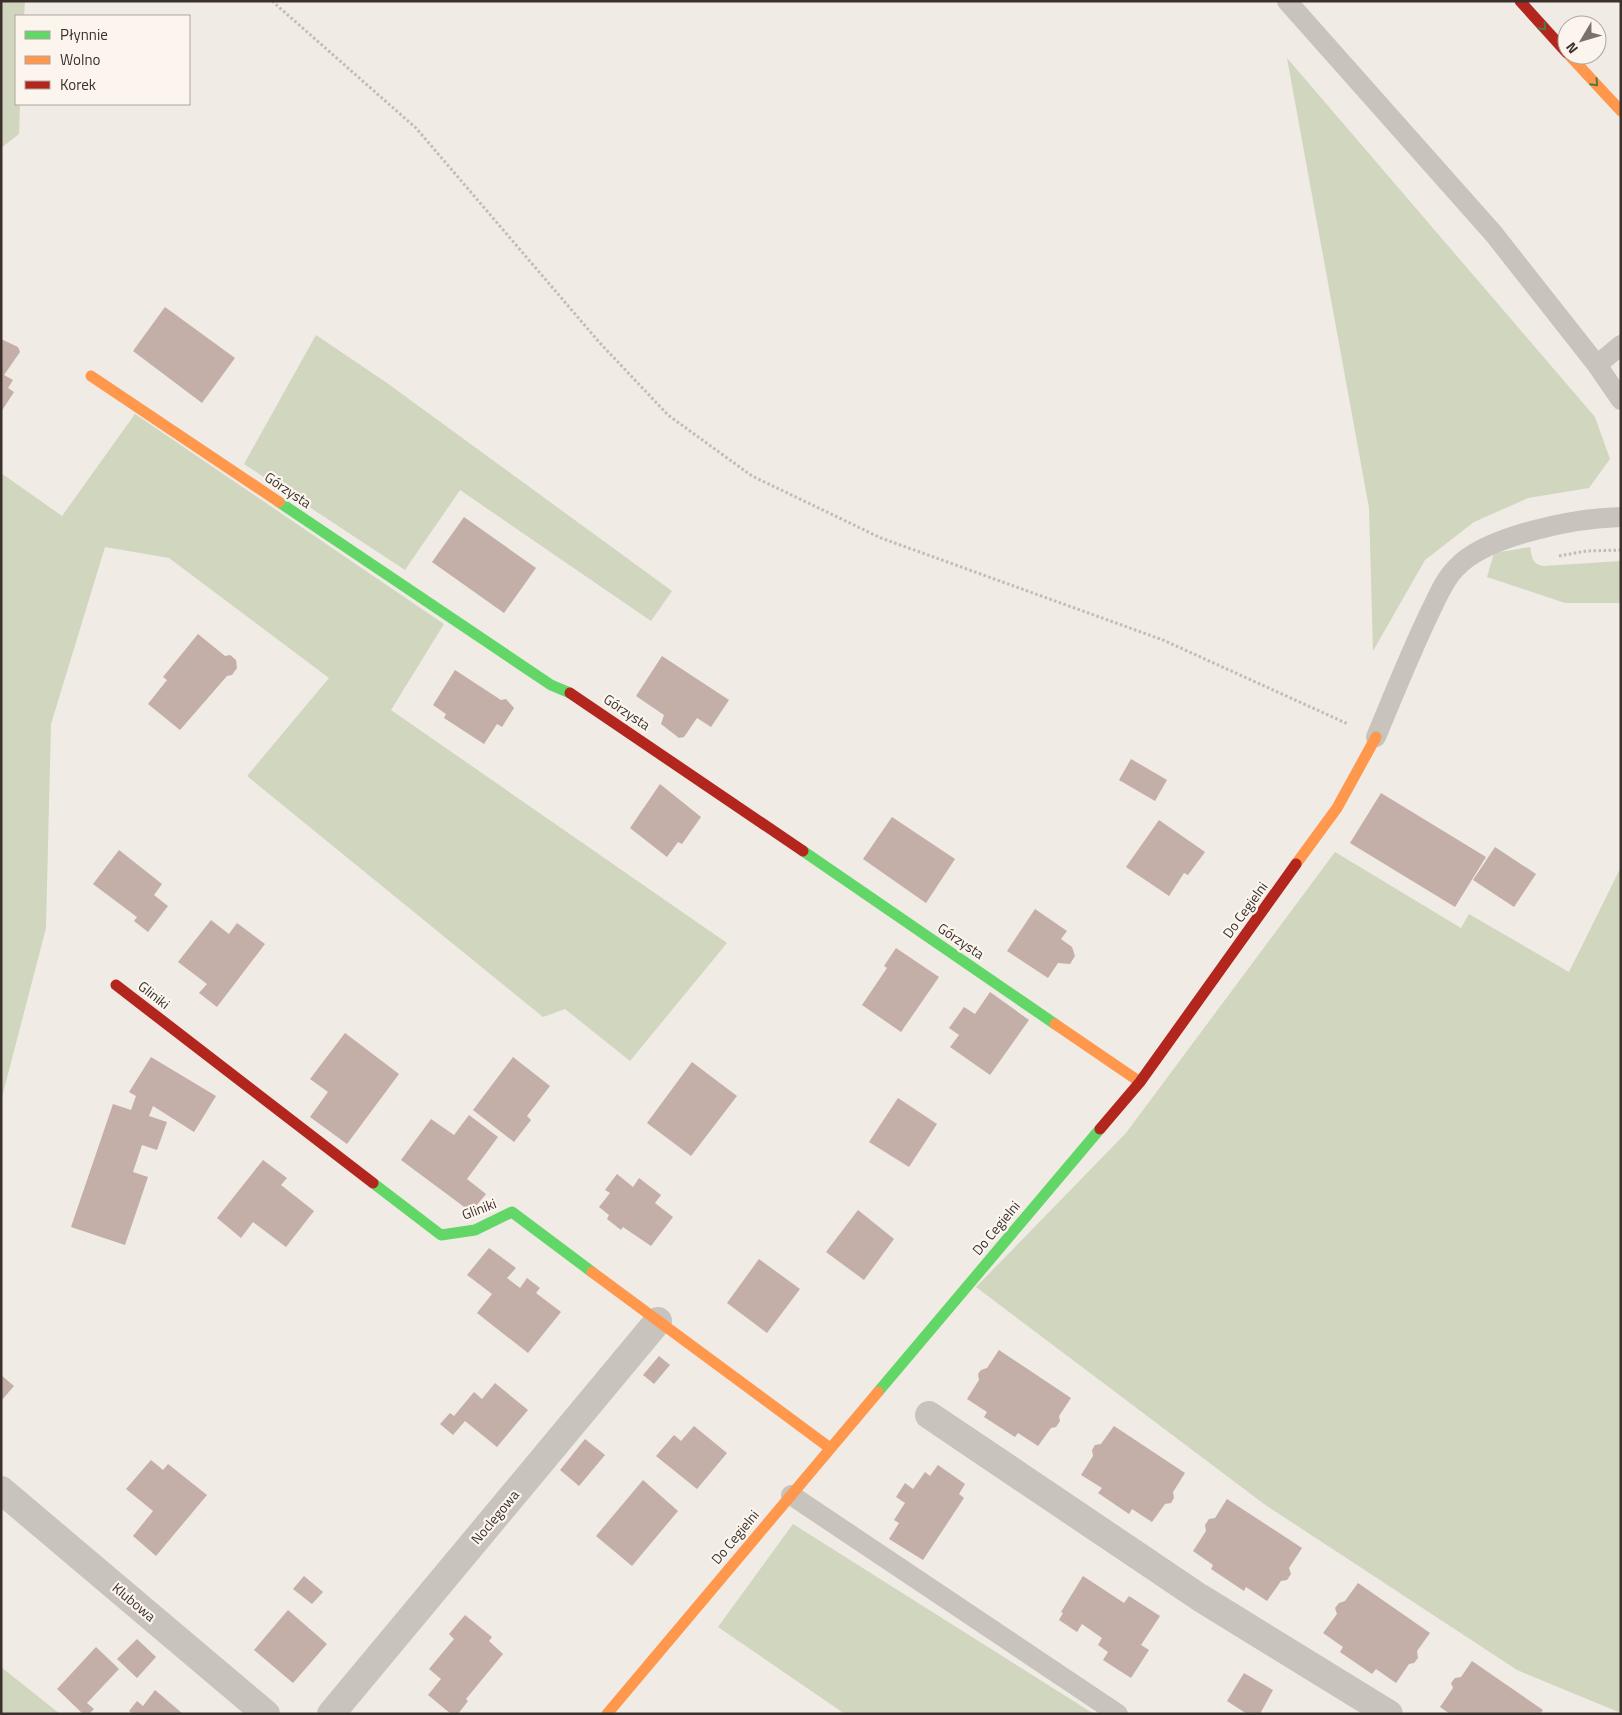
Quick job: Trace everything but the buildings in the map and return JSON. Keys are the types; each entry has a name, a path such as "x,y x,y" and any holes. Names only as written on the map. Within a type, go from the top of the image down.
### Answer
{"main road":[{"path":"1520,1 1557,42"},
{"path":"1578,65 1621,111"},
{"name":"Górzysta","path":"91,376 551,685 575,694 1140,1082"},
{"name":"Do Cegielni","path":"607,1714 1140,1082 1337,808 1376,736"},
{"name":"Gliniki","path":"116,985 441,1235 475,1230 512,1212 830,1448"}],"street":[{"name":"Noclegowa","path":"331,1714 658,1321"},
{"path":"929,1414 1199,1597 1389,1714"},
{"name":"Klubowa","path":"1,1490 266,1714"}],"lane":[{"path":"1288,1 1493,233 1597,365 1621,400"},
{"path":"1597,365 1621,345"},
{"path":"1376,736 1418,637 1446,579 1456,566 1476,552 1510,538 1560,525 1621,517"},
{"path":"790,1495 1118,1714"}],"path":[{"path":"272,1 416,128 599,342 668,415 752,476 881,538 1163,640 1376,736"}],"green space":[{"path":"1,1 25,1 24,15 15,15 15,105 20,105 19,134 1,148"},
{"path":"1287,58 1595,417 1610,459 1589,488 1528,498 1474,522 1425,560 1373,651 1369,508"},
{"path":"316,335 387,383 672,591 651,621 460,490 405,570 244,464"},
{"path":"135,414 444,624 391,710 727,943 630,1061 565,1009 543,1017 247,776 329,678 169,558 105,547 51,724 46,928 1,1101 1,473 62,516"},
{"path":"1530,547 1535,562 1543,566 1621,561 1621,603 1565,603 1487,577 1494,553"},
{"path":"1335,852 1461,928 1469,914 1569,972 1621,867 1621,1713 1517,1670 1264,1504 976,1287 1126,1133"},
{"path":"793,1524 1094,1714 845,1714 718,1627"},
{"path":"1,1667 60,1714 1,1714"}],"traffic: fast":[{"path":"279,502 551,685 570,693"},
{"path":"803,851 1055,1024"},
{"path":"878,1392 1100,1129"},
{"path":"373,1183 441,1235 475,1230 512,1212 592,1272"}],"traffic: slow":[{"path":"1578,65 1621,111"},
{"path":"91,376 279,502"},
{"path":"1296,864 1337,808 1376,737"},
{"path":"1055,1024 1140,1082"},
{"path":"592,1272 830,1448"},
{"path":"607,1714 878,1392"}],"traffic: jam":[{"path":"1520,1 1557,42"},
{"path":"570,693 803,851"},
{"path":"1100,1129 1140,1082 1296,864"},
{"path":"116,985 373,1183"}]}
